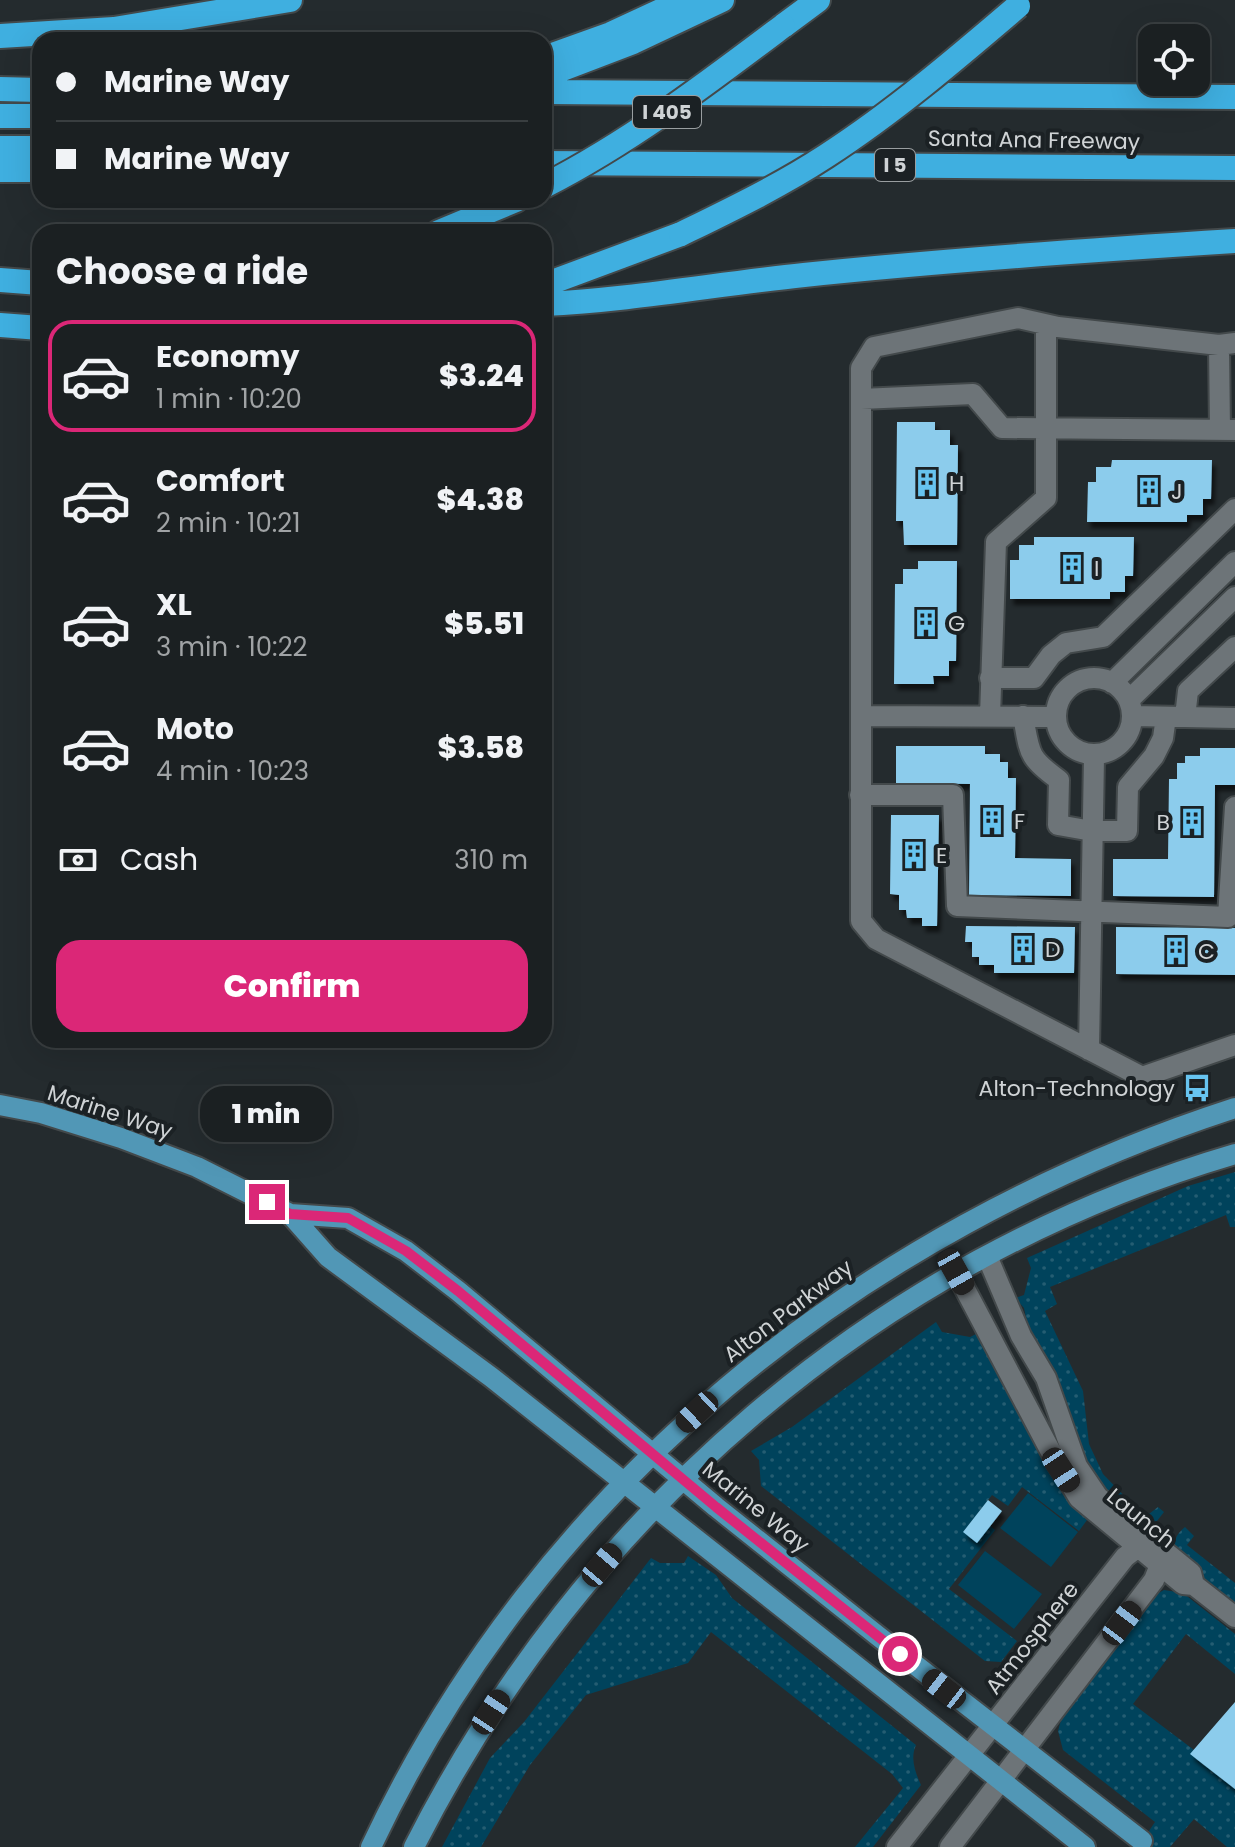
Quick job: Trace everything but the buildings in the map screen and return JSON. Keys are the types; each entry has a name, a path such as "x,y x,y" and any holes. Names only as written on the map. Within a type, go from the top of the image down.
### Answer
{"highway":[{"path":"65,32 114,29 290,0"},
{"path":"552,55 611,34 684,0"},
{"path":"552,73 633,42 722,0"},
{"name":"I 405","path":"552,182 614,148 818,0"},
{"path":"552,282 681,234 755,197 825,156 952,63 1021,3"},
{"path":"0,36 32,34"},
{"path":"0,89 32,90"},
{"name":"Santa Ana Freeway","path":"552,92 1235,97"},
{"path":"0,116 32,116"},
{"path":"0,134 32,134"},
{"path":"0,148 32,148"},
{"name":"Santa Ana Freeway","path":"552,161 1235,168"},
{"path":"0,170 32,170"},
{"path":"460,224 497,208"},
{"path":"552,304 603,301 704,285 908,264 1235,241"},
{"path":"0,280 32,282"},
{"path":"0,325 32,327"}],"main road":[{"name":"Marine Way","path":"0,1105 41,1113 197,1167 290,1214 328,1257 491,1377 1085,1847"},
{"name":"Alton Parkway","path":"371,1847 422,1748 475,1667 537,1584 624,1483 697,1412 796,1331 850,1292 927,1244 1057,1177 1235,1108"},
{"path":"414,1847 460,1761 520,1669 589,1580 682,1477 747,1419 819,1361 956,1272 1072,1213 1170,1174 1235,1154"},
{"name":"Marine Way","path":"290,1214 348,1218 406,1251 993,1727 1142,1841"}],"street":[{"path":"861,399 973,394 1002,428 1228,430 1227,344 1046,325 1018,318 874,347 861,368 860,795 861,921 876,939 1142,1077 1235,1045"},
{"path":"990,716 996,542 1046,498 1046,325"},
{"path":"990,678 1034,678 1051,655 1066,643 1103,637 1235,509"},
{"path":"1112,683 1235,562"},
{"path":"1131,708 1235,597"},
{"path":"1023,716 1029,753 1037,765 1059,780 1058,825 1092,831 1127,831 1128,787 1154,756 1188,691 1235,647"},
{"path":"1093,677 1112,683 1121,688 1131,708 1129,730 1121,743 1109,752 1094,757 1066,744 1058,731 1055,717 1057,702 1066,689 1078,680 1093,677"},
{"path":"1131,708 1176,717 1235,718"},
{"path":"861,716 1055,717"},
{"path":"1089,1050 1094,757"},
{"path":"860,795 953,795 957,906 1228,917 1235,807"},
{"name":"Launch","path":"987,1256 1021,1336 1046,1378 1077,1466 1098,1497 1153,1551"},
{"name":"Launch","path":"956,1272 1051,1452 1079,1498 1153,1551 1191,1573 1194,1585 1235,1617"},
{"path":"998,1349 1021,1336"},
{"path":"950,1847 1154,1580 1153,1551"},
{"name":"Atmosphere","path":"897,1847 1125,1557 1153,1551"}],"shaded area":[{"path":"1235,1172 1235,1227 1230,1227 1226,1215 1050,1287 1057,1304 1045,1311 1083,1391 1089,1444 1103,1474 1131,1503 1149,1514 1158,1507 1164,1512 1157,1521 1141,1526 1082,1470 1029,1332 1024,1308 1015,1298 1024,1295 1031,1268 1027,1258 1188,1186"},
{"path":"936,1322 942,1332 970,1337 976,1334 1072,1501 1087,1520 1079,1531 1022,1487 1008,1506 992,1495 964,1531 990,1526 995,1530 949,1589 1017,1641 1001,1662 985,1661 761,1486 759,1460 751,1451 792,1427"},
{"path":"1028,1493 1078,1532 1051,1567 1000,1528"},
{"path":"1185,1527 1194,1536 1187,1545 1235,1583 1235,1605 1180,1560 1175,1549 1176,1538"},
{"path":"985,1551 1042,1594 1014,1629 958,1585"},
{"path":"688,1556 716,1575 732,1598 916,1745 913,1760 921,1785 873,1847 855,1847 903,1788 892,1774 711,1632 688,1663 586,1695 530,1765 481,1847 442,1847 490,1758 524,1722 651,1558 660,1563 684,1563"},
{"path":"1164,1590 1183,1593 1235,1634 1235,1674 1186,1634 1133,1704 1194,1750 1191,1754 1235,1789 1235,1847 1227,1847 1194,1819 1170,1847 1138,1847 1155,1822 1063,1750 1058,1731 1061,1720 1155,1595"}],"place":[{"name":"H","path":"927,483"},
{"name":"J","path":"1149,491"},
{"name":"I","path":"1072,568"},
{"name":"G","path":"926,623"},
{"name":"F","path":"992,821"},
{"name":"B","path":"1192,822"},
{"name":"E","path":"914,855"},
{"name":"D","path":"1023,949"},
{"name":"C","path":"1176,951"},
{"name":"Alton-Technology","path":"1197,1088"}],"route":[{"path":"267,1202 290,1214 348,1218 406,1251 640,1441 716,1507 900,1654"}]}
